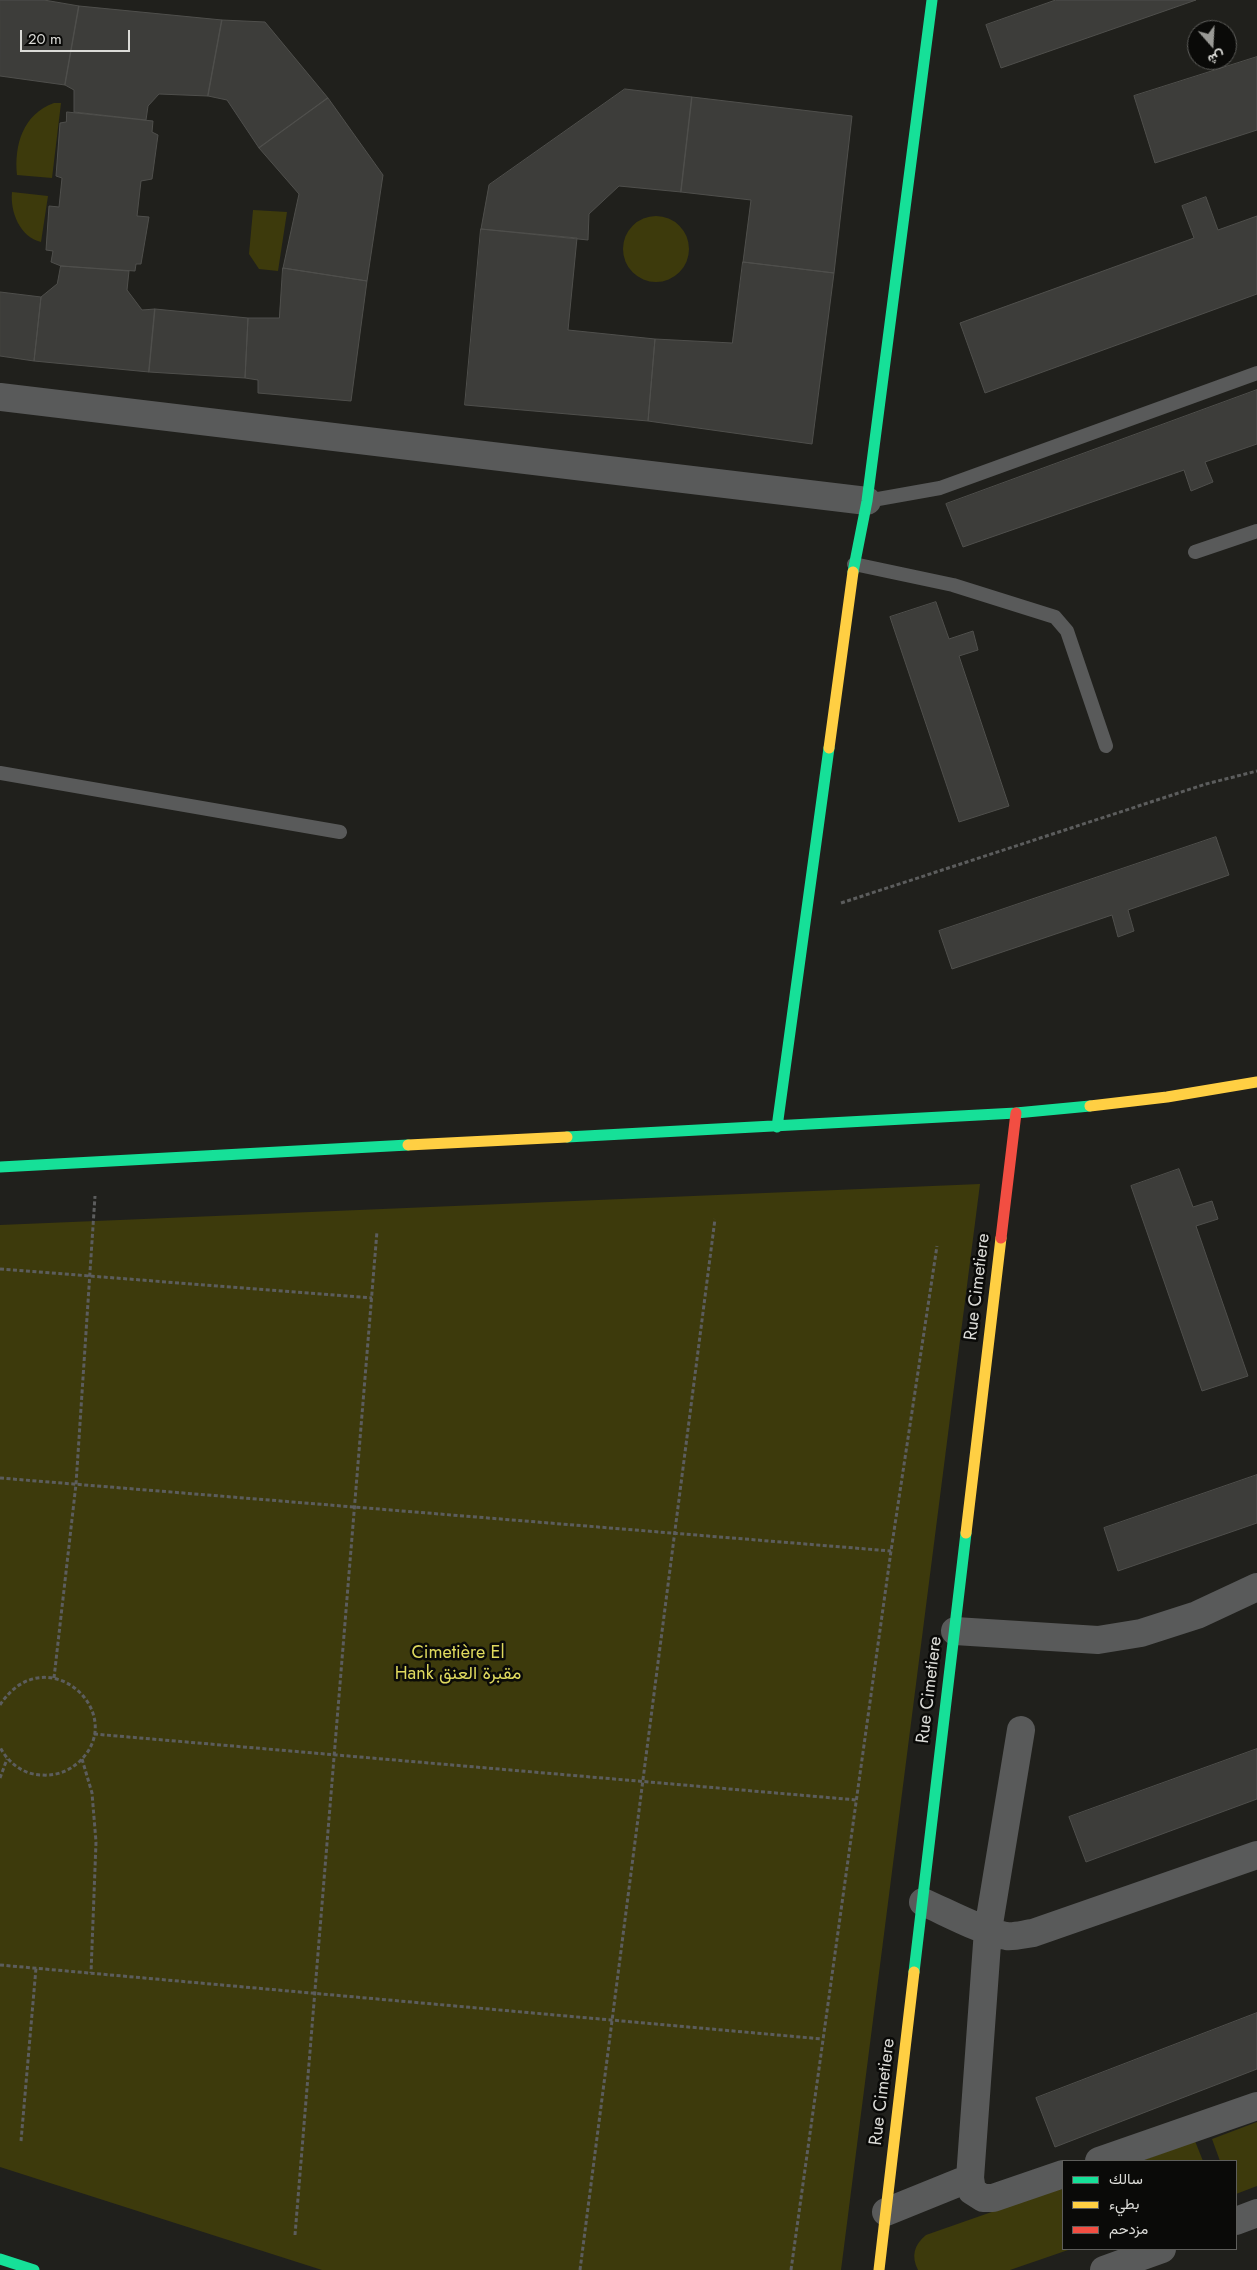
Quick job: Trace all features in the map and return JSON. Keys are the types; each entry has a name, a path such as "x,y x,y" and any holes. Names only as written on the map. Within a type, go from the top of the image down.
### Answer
{"street":[{"path":"777,1127 854,564 866,501 932,0"},
{"path":"0,397 866,501"},
{"path":"0,1168 1016,1113 1087,1107 1220,1090 1257,1082"},
{"name":"Rue Cimetiere","path":"879,2270 1016,1113"},
{"path":"955,1631 1045,1638 1106,1638 1141,1633 1197,1615 1257,1587"},
{"path":"1020,1730 988,1930 970,2178 972,2191 983,2198 993,2198 1062,2174"},
{"path":"923,1902 1005,1936 1033,1933 1257,1855"},
{"path":"1101,2160 1257,2106"},
{"path":"886,2212 970,2178"},
{"path":"1237,2221 1257,2214"},
{"path":"1104,2270 1159,2250"},
{"path":"0,2259 34,2270"}],"lane":[{"path":"866,501 940,488 1257,373"},
{"path":"1195,552 1257,531"},
{"path":"854,564 953,585 1055,617 1067,631 1106,746"},
{"path":"0,773 340,832"}],"path":[{"path":"807,914 1197,788 1257,771"},
{"path":"54,1678 76,1484 98,1163"},
{"path":"580,2270 715,1219"},
{"path":"295,2235 377,1231"},
{"path":"791,2270 890,1551 937,1246"},
{"path":"0,1269 372,1298"},
{"path":"0,1478 890,1551"},
{"path":"0,1705 13,1688 22,1683 32,1679 54,1678 71,1685 85,1697 93,1714 94,1734 88,1751 82,1759 67,1771 48,1776 30,1773 14,1765 0,1747"},
{"path":"94,1734 857,1800"},
{"path":"0,1778 8,1759"},
{"path":"82,1759 92,1793 96,1842 92,1973"},
{"path":"0,1965 822,2038"},
{"path":"20,2141 36,1968"}],"green space":[{"path":"54,103 61,103 52,178 17,175 17,153 23,132 35,115 43,108"},
{"path":"12,192 48,196 41,242 27,235 18,223 13,208"},
{"path":"253,210 287,212 278,271 259,269 249,254"},
{"path":"650,216 662,216 674,221 684,231 689,243 687,262 674,277 662,282 650,282 638,277 628,267 623,255 623,243 628,231 638,221"},
{"name":"Cimetière El Hank مقبرة العنق","path":"980,1184 841,2270 322,2270 0,2167 0,1225"},
{"path":"1257,2122 1257,2186 1237,2194 1237,2160 1220,2160 1212,2139"},
{"path":"1195,2141 1203,2160 1144,2160"},
{"path":"1062,2187 1062,2250 1068,2250 1010,2270 918,2270 914,2255 916,2247 926,2235"}],"building":[{"path":"0,0 44,0 79,6 65,85 0,76"},
{"path":"1056,0 1196,0 1001,68 986,25"},
{"path":"79,6 222,20 208,96 159,94 148,106 146,120 74,112 74,90 65,85"},
{"path":"222,20 265,22 328,98 259,148 227,100 208,96"},
{"path":"1257,57 1257,130 1155,163 1134,96 1216,70 1237,70 1237,63"},
{"path":"625,89 692,97 681,192 619,186 589,214 588,240 481,229 489,185"},
{"path":"692,97 852,116 834,273 743,262 751,200 681,192"},
{"path":"328,98 383,175 367,281 283,268 299,194 259,148"},
{"path":"67,112 153,121 152,132 158,135 152,179 141,181 137,216 149,217 141,264 136,264 135,271 61,266 51,262 53,251 46,250 49,206 59,207 62,178 56,176 60,123 66,122"},
{"path":"1206,197 1218,230 1257,216 1257,294 985,393 960,323 1194,238 1182,206"},
{"path":"481,229 577,238 568,330 655,339 648,421 465,405"},
{"path":"743,262 834,273 812,444 648,421 655,339 732,343"},
{"path":"61,266 129,271 127,290 142,310 155,309 149,372 34,361 41,297 57,284"},
{"path":"283,268 367,281 351,401 258,393 258,380 245,378 248,318 279,318"},
{"path":"0,292 41,297 34,361 0,356"},
{"path":"155,309 248,318 245,378 149,372"},
{"path":"1257,390 1257,444 1205,462 1213,482 1191,491 1184,470 963,547 946,504"},
{"path":"936,602 949,639 973,631 978,650 959,656 1009,806 959,822 890,617"},
{"path":"1216,837 1229,875 1128,910 1134,931 1118,937 1112,915 952,969 939,931"},
{"path":"1179,1169 1193,1207 1212,1201 1218,1219 1196,1226 1248,1376 1202,1391 1131,1186"},
{"path":"1257,1475 1257,1523 1118,1571 1104,1528"},
{"path":"1257,1749 1257,1799 1086,1862 1069,1817"},
{"path":"1257,2013 1257,2069 1055,2147 1036,2098"}],"traffic: fast":[{"path":"853,572 867,501 932,0"},
{"path":"777,1127 829,748"},
{"path":"567,1137 1016,1113 1090,1106"},
{"path":"0,1167 408,1145"},
{"path":"914,1972 966,1533"},
{"path":"0,2259 34,2270"}],"traffic: slow":[{"path":"829,748 853,572"},
{"path":"1090,1106 1167,1097 1257,1082"},
{"path":"408,1145 567,1137"},
{"path":"966,1533 1001,1238"},
{"path":"879,2270 914,1972"}],"traffic: jam":[{"path":"1001,1238 1016,1113"}]}
